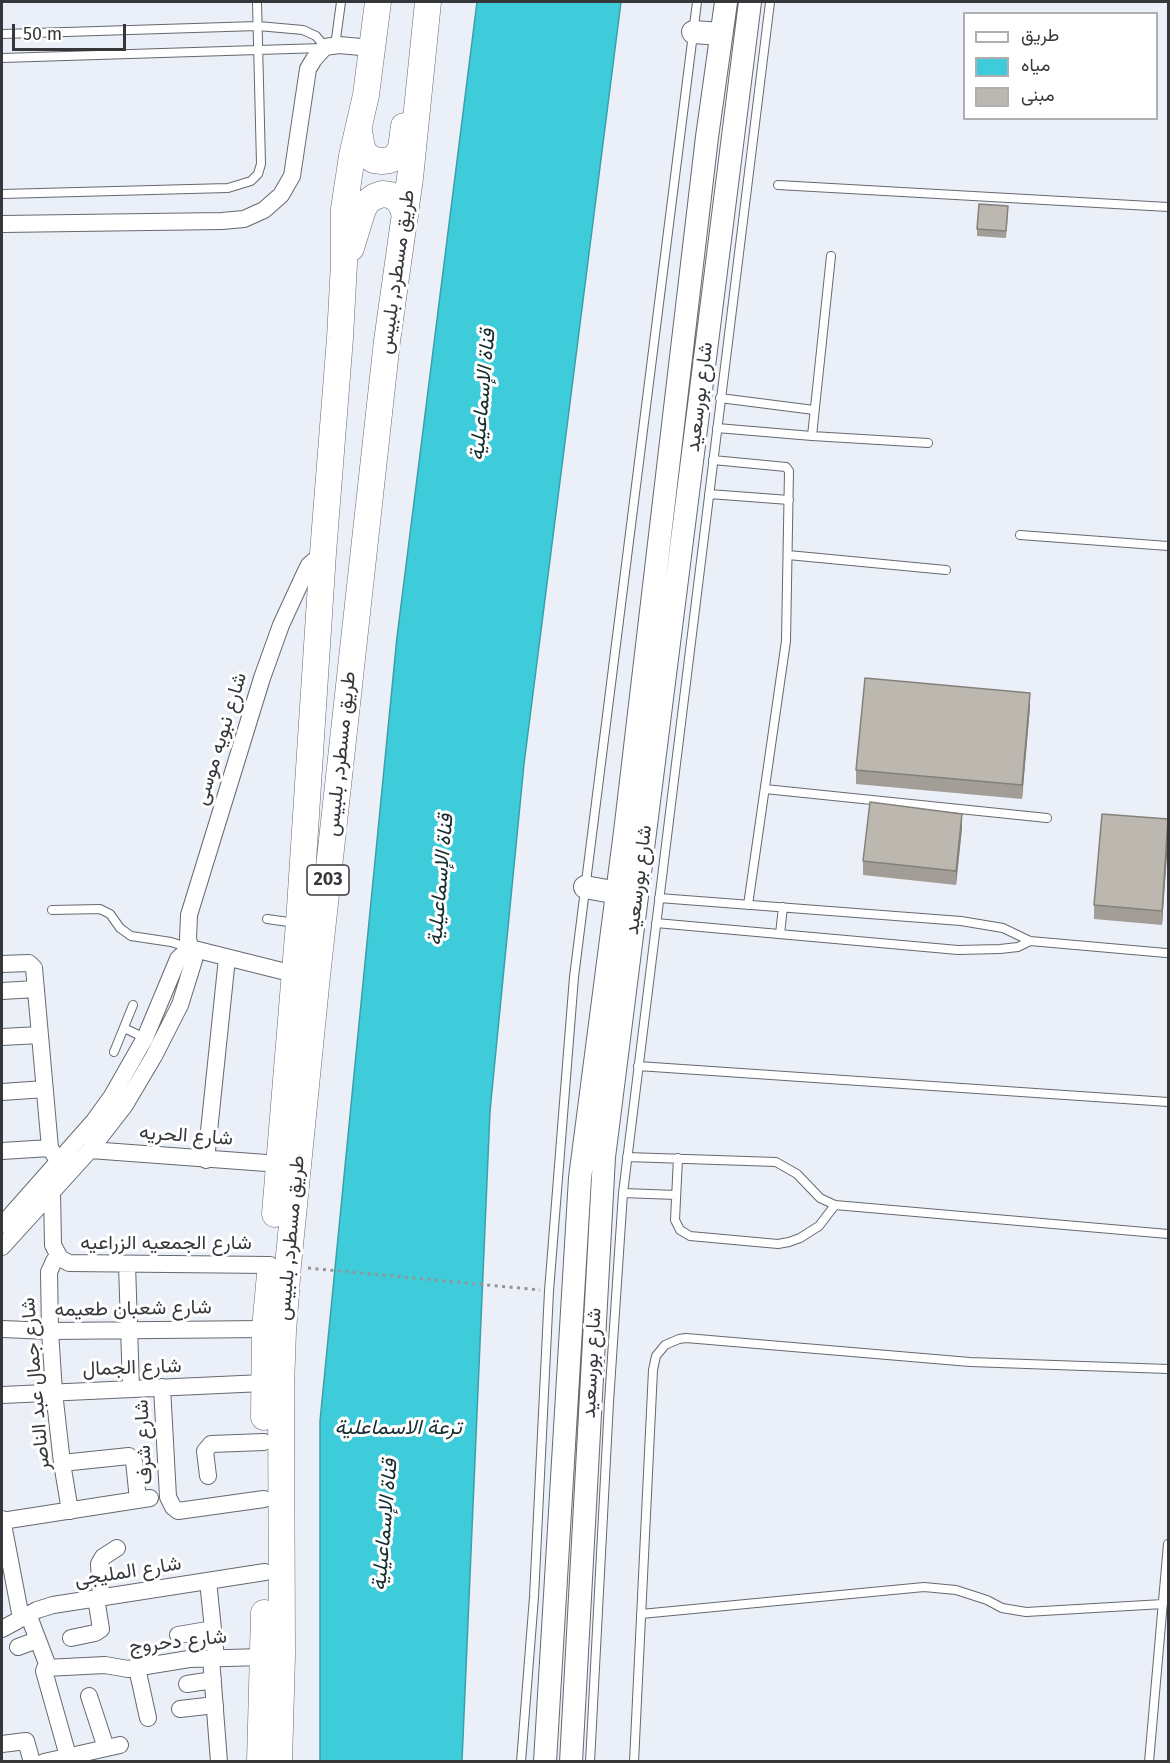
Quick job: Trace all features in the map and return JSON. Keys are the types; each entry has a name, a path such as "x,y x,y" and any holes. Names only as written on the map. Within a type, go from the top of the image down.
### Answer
{"main road":[{"name":"طريق مسطرد, بلبيس","path":"260,1761 265,1572 263,1383 265,1329 299,923 323,553 340,338 345,200 366,95 378,2"},
{"name":"طريق مسطرد, بلبيس","path":"279,1761 282,1655 281,1385 288,1265 317,976 383,376 415,137 418,82 428,2"},
{"name":"شارع بورسعيد","path":"545,1761 576,1235 587,1120 618,893 706,148 726,2"},
{"name":"شارع بورسعيد","path":"571,1761 604,1157 750,2"},
{"path":"693,32 721,34"},
{"path":"359,131 362,148 366,155 374,160 390,160 397,155 401,148 407,110 418,82"},
{"path":"344,263 356,237 363,209 374,196 390,195 397,199 405,216"},
{"path":"585,887 618,893"}],"street":[{"path":"2,224 222,221 244,219 264,210 281,195 292,176 308,69 319,52 330,47 372,48"},
{"name":"شارع نبويه موسى","path":"2,1247 90,1150 125,1105 180,1005 194,960 190,948 189,915 268,660 304,573 309,565 323,553"},
{"path":"2,1225 54,1154 100,1113 128,1070 145,1038 178,959 190,948 294,974"},
{"path":"206,1160 227,958"},
{"path":"2,964 31,963 34,968 45,1089 54,1154"},
{"path":"2,991 36,988"},
{"path":"2,1037 40,1035"},
{"path":"2,1092 45,1089"},
{"name":"شارع الحريه","path":"90,1150 280,1164"},
{"path":"2,1151 54,1154"},
{"name":"شارع الجمعيه الزراعيه","path":"52,1191 53,1245 60,1258 69,1263 270,1264"},
{"name":"شارع جمال عبد الناصر","path":"60,1258 54,1261 49,1272 50,1332 54,1392 70,1511"},
{"path":"127,1264 131,1389"},
{"name":"شارع شعبان طعيمه","path":"2,1329 50,1332 265,1329"},
{"name":"شارع الجمال","path":"2,1395 263,1383"},
{"name":"شارع شرف","path":"162,1387 168,1497 173,1507 178,1511 264,1499"},
{"path":"208,1476 205,1451 211,1444 264,1442"},
{"path":"46,1660 24,1616 2,1520 144,1499 134,1461 129,1456 62,1463"},
{"path":"71,1638 95,1633 101,1629 98,1598 99,1564 103,1557 117,1548"},
{"name":"شارع المليجى","path":"2,1629 24,1616 53,1605 265,1572"},
{"path":"208,1581 213,1629 213,1680 219,1761"},
{"path":"178,1635 213,1629"},
{"path":"18,1647 38,1640"},
{"name":"شارع دحروج","path":"68,1756 44,1669 105,1665 118,1669 137,1668 177,1660 264,1657"},
{"path":"137,1668 148,1718"},
{"path":"187,1684 213,1680"},
{"path":"44,1761 113,1746 89,1696"},
{"path":"180,1709 215,1705"},
{"path":"2,1744 26,1741 32,1761"}],"lane":[{"path":"2,194 228,188 251,181 258,174 261,164 260,50 257,2"},
{"path":"330,47 341,2"},
{"path":"521,1761 534,1598 549,1291 574,977 697,2"},
{"path":"590,1761 609,1402 623,1193 770,2"},
{"path":"2,34 258,26 303,30 316,36 330,47"},
{"path":"2,58 330,47"},
{"path":"778,185 1168,207"},
{"path":"812,436 831,256"},
{"path":"720,398 814,410"},
{"path":"717,428 928,443"},
{"path":"713,460 786,467 789,471 786,641 748,905"},
{"path":"709,494 789,500"},
{"path":"1020,535 1168,546"},
{"path":"788,555 946,570"},
{"path":"765,789 1047,818"},
{"path":"659,898 982,924 1003,928 1030,941 1166,953"},
{"path":"780,934 783,907"},
{"path":"52,910 100,909 110,914 120,928 131,936 171,942 190,948"},
{"path":"267,920 299,923"},
{"path":"656,923 958,950 1000,949 1030,941"},
{"path":"114,1052 133,1005"},
{"path":"124,1028 145,1038"},
{"path":"638,1066 1168,1102"},
{"path":"627,1157 776,1162 797,1174 820,1198 836,1205 1168,1234"},
{"path":"678,1158 675,1220 685,1234 696,1237 778,1244 810,1233 819,1226 836,1205"},
{"path":"623,1193 676,1195"},
{"path":"634,1761 654,1363 660,1350 672,1341 686,1338 970,1362 1168,1369"},
{"path":"1149,1761 1165,1600 1168,1544"},
{"path":"641,1614 924,1587 956,1590 987,1600 1002,1608 1026,1612 1165,1600"}],"path":[{"path":"316,1269 549,1291"}],"water":[{"name":"ترعة الاسماعلية","path":"477,2 621,2 524,764 490,1111 462,1761 320,1761 320,1421 397,637"}],"building":[{"path":"979,204 1008,206 1006,231 977,229"},
{"path":"865,678 1030,693 1022,785 856,770"},
{"path":"870,802 962,814 956,871 863,861"},
{"path":"1102,814 1168,819 1162,911 1094,905"}],"water label":[{"name":"قناة الإسماعيلية","path":"483,395"},
{"name":"قناة الإسماعيلية","path":"441,880"},
{"name":"قناة الإسماعيلية","path":"385,1525"}]}
